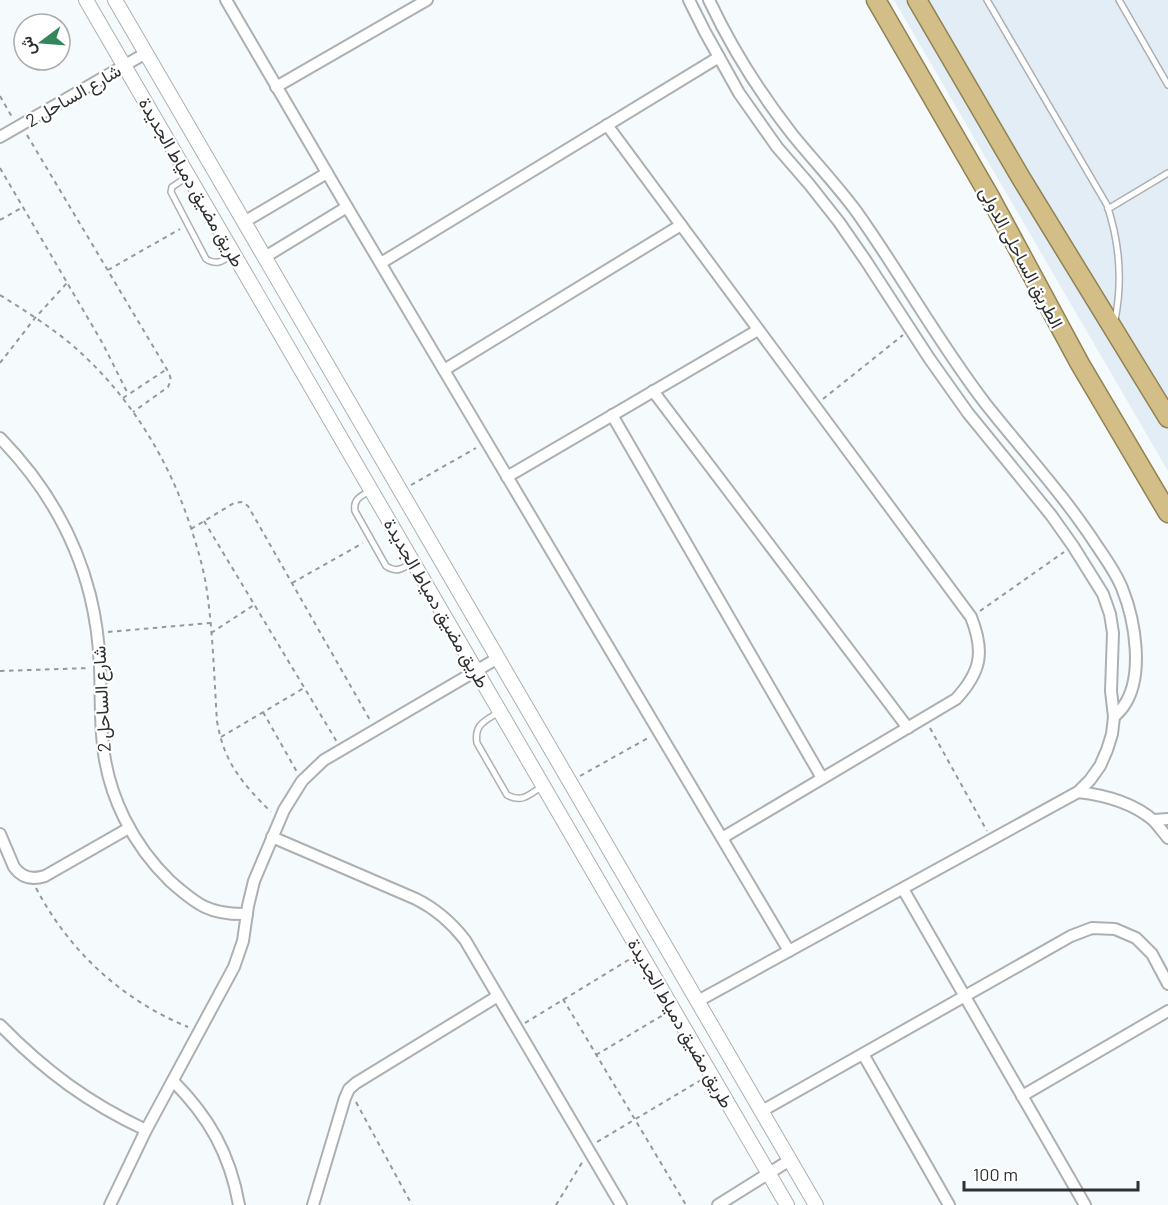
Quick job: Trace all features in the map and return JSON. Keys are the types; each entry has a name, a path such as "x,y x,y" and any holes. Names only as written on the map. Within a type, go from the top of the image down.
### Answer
{"highway":[{"name":"الطريق الساحلى الدولى","path":"876,0 985,188 1080,364 1168,513"},
{"name":"الطريق الساحلى الدولى","path":"917,0 1027,188 1167,414"}],"street":[{"name":"طريق مضيق دمياط الجديدة","path":"86,0 788,1205"},
{"name":"طريق مضيق دمياط الجديدة","path":"115,0 816,1205"},
{"path":"226,0 789,951"},
{"path":"276,87 427,0"},
{"path":"689,0 739,93 777,147 839,222 968,413 1052,515 1103,594 1110,614 1113,633 1111,691 1114,717 1112,734 1100,766 1078,792 698,1001"},
{"path":"708,0 754,81 792,134 855,210 945,347 984,401 1067,503 1122,586 1134,629 1135,671 1128,698 1123,708 1114,717"},
{"name":"شارع الساحل 2","path":"0,137 146,53"},
{"path":"381,263 719,57"},
{"path":"607,125 971,617 978,634 979,652 976,670 968,686 956,699 722,838"},
{"path":"244,222 327,172"},
{"path":"265,257 347,207"},
{"path":"444,370 681,225"},
{"path":"507,477 758,330"},
{"path":"652,391 908,728"},
{"path":"612,415 822,778"},
{"name":"شارع الساحل 2","path":"0,438 34,478 61,520 84,575 97,633 101,730 105,764 115,797 129,828 161,872 195,903 229,914 247,914"},
{"path":"110,1205 146,1130 237,960 245,932 254,881 279,820 302,781 324,760 498,658"},
{"path":"1078,792 1126,803 1154,820 1168,838"},
{"path":"1154,820 1168,819"},
{"path":"0,834 14,867 22,874 32,878 45,876 129,828"},
{"path":"272,837 416,899 451,923 465,940 621,1205"},
{"path":"903,889 1085,1205"},
{"path":"762,1112 1071,936 1092,928 1115,929 1136,938 1152,954 1168,984"},
{"path":"313,1205 349,1089 498,996"},
{"path":"1022,1096 1168,1011"},
{"path":"0,1025 70,1087 104,1109 146,1130"},
{"path":"863,1054 949,1205"},
{"path":"173,1081 191,1099 206,1119 218,1141 236,1188 239,1205"},
{"path":"718,1205 790,1160"}],"lane":[{"path":"987,0 1108,209 1117,239 1120,266 1119,293 1113,328"},
{"path":"1119,0 1168,85"},
{"path":"1108,209 1168,172"},
{"path":"189,177 174,185 171,189 172,195 206,259 221,262 234,254"},
{"path":"371,490 357,499 355,507 386,566 398,570 413,561"},
{"path":"500,712 480,725 476,739 507,795 515,799 523,799 543,785"}],"path":[{"path":"0,96 167,369 171,380 168,387 133,412"},
{"path":"0,168 103,344 128,394"},
{"path":"0,220 23,207"},
{"path":"108,270 188,224"},
{"path":"0,363 35,318 67,283"},
{"path":"0,295 54,331 85,357 123,398 150,436 181,500 200,556 206,585 220,737 225,751 246,788 279,820"},
{"path":"815,406 910,329"},
{"path":"123,398 167,369"},
{"path":"401,491 486,442"},
{"path":"191,529 234,502 242,502 250,509 376,730"},
{"path":"204,521 341,750"},
{"path":"292,583 370,538"},
{"path":"971,617 1073,546"},
{"path":"211,633 254,605"},
{"path":"97,633 210,623"},
{"path":"0,671 100,668"},
{"path":"220,737 304,688"},
{"path":"263,712 302,781"},
{"path":"924,718 992,839"},
{"path":"570,782 659,732"},
{"path":"32,878 57,924 103,975 152,1010 199,1031"},
{"path":"516,1028 640,952"},
{"path":"563,999 686,1205"},
{"path":"596,1055 673,1009"},
{"path":"556,1205 588,1149 711,1074"},
{"path":"349,1089 412,1205"}],"shaded area":[{"path":"894,0 1168,0 1168,471"}]}
